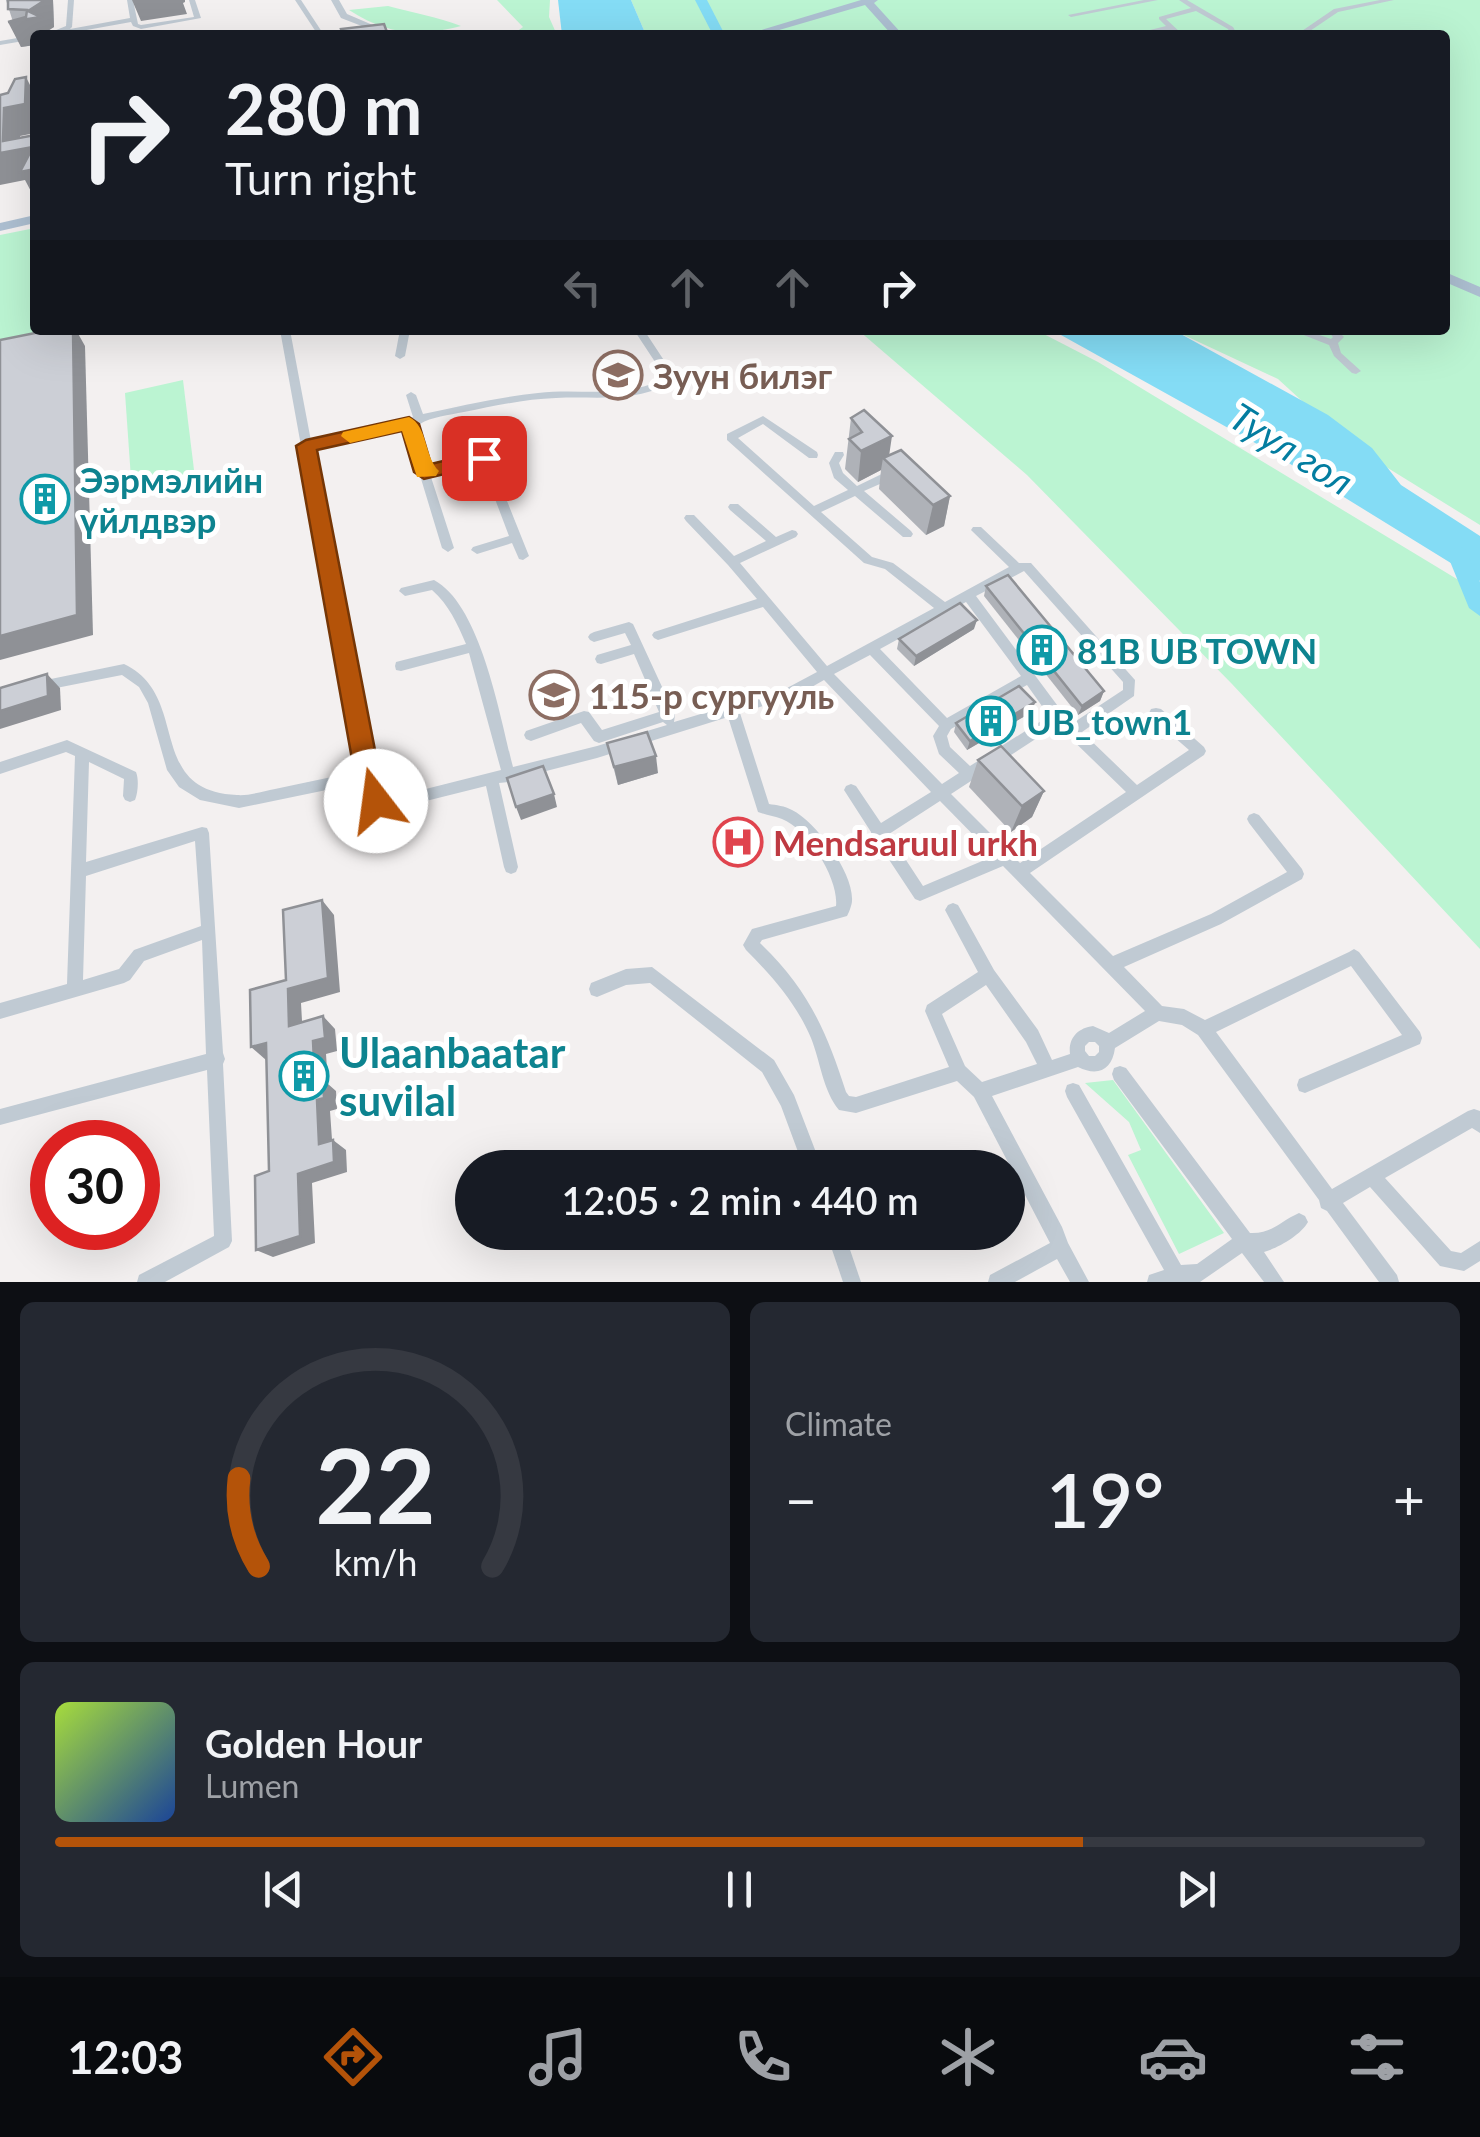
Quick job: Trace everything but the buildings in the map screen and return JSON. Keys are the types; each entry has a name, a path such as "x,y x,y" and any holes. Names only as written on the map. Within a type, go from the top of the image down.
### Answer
{"main road":[{"path":"771,30 869,1 894,30"},
{"path":"0,227 30,220"},
{"path":"1450,279 1478,296"}],"street":[{"path":"63,30 69,26 70,0"},
{"path":"130,0 135,25 142,27 195,19 193,3 182,7"},
{"path":"298,0 318,30"},
{"path":"335,0 344,16 379,30"},
{"path":"1071,15 1154,0"},
{"path":"1182,0 1234,30"},
{"path":"1306,30 1336,10 1391,0"},
{"path":"1172,30 1162,16 1194,8"},
{"path":"75,30 134,19"},
{"path":"76,30 112,24"},
{"path":"1159,30 1169,28"},
{"path":"0,43 30,38"},
{"path":"0,98 30,93"},
{"path":"286,335 367,776 382,806 509,776 670,722"},
{"path":"400,356 405,335"},
{"path":"306,446 536,396 608,398 662,385 666,371 642,335"},
{"path":"1333,336 1337,354 1356,371"},
{"path":"411,395 424,472 448,548"},
{"path":"469,418 523,556"},
{"path":"813,455 763,419 731,437 868,560 888,566 941,606"},
{"path":"839,455 834,469 907,534"},
{"path":"424,472 484,456"},
{"path":"815,510 913,464"},
{"path":"734,508 776,542"},
{"path":"690,518 826,675 1110,966 1158,1013 1184,1017 1204,1030 1326,1202 1390,1282"},
{"path":"977,530 1017,568"},
{"path":"732,562 792,534"},
{"path":"477,550 516,538"},
{"path":"532,734 584,716 598,737 733,712 826,675 941,606 1027,566 1130,680 1129,692 1072,731"},
{"path":"405,591 439,587 454,602 472,647 509,776"},
{"path":"968,595 1058,717 1136,793"},
{"path":"658,635 762,602"},
{"path":"594,636 630,628 670,722"},
{"path":"401,666 472,647"},
{"path":"601,659 639,648"},
{"path":"870,648 946,724"},
{"path":"17,693 86,674 124,669 136,674 156,712 174,775 191,790 218,801 240,802 367,776"},
{"path":"968,772 944,750 940,736 946,724 1029,678"},
{"path":"733,712 763,808 787,814 822,845 846,894 842,911 758,934 750,945 770,963 814,1021 839,1098 856,1106 959,1072"},
{"path":"1020,871 1199,751 1156,713"},
{"path":"877,834 1058,717"},
{"path":"0,768 67,746 131,776 130,796"},
{"path":"75,990 82,753"},
{"path":"492,780 512,866"},
{"path":"852,790 877,834 920,894 1003,859"},
{"path":"1110,966 1216,919 1298,874 1254,819"},
{"path":"79,871 202,834 223,1242 146,1282"},
{"path":"953,910 988,975 1032,1036 1048,1070"},
{"path":"0,1011 124,975 139,955 209,930"},
{"path":"1204,1030 1354,957 1414,1038 1305,1085"},
{"path":"597,988 626,977 652,975 768,1066 788,1101 806,1150"},
{"path":"988,975 934,1012 959,1072 980,1091 1080,1282"},
{"path":"980,1091 1082,1058 1077,1046 1082,1036 1092,1034 1106,1044 1158,1013"},
{"path":"0,1116 216,1059"},
{"path":"1120,1074 1276,1282"},
{"path":"1073,1091 1176,1274"},
{"path":"1326,1202 1474,1117 1480,1125"},
{"path":"1372,1175 1446,1260 1464,1262 1480,1250"},
{"path":"1156,1282 1176,1274 1204,1278 1243,1242 1266,1243 1299,1222"},
{"path":"997,1282 1060,1247"},
{"path":"841,1250 852,1282"}],"green space":[{"path":"497,0 550,0 549,17 555,30 519,30 523,27"},
{"path":"631,0 1480,0 1480,525 1349,444 1278,379 1184,335 1450,335 1450,30 644,30"},
{"path":"388,6 461,26 394,30 349,10"},
{"path":"30,229 30,335 55,335 0,347 0,235"},
{"path":"864,335 1046,335 1098,362 1480,593 1480,949 1232,684 1027,475"},
{"path":"183,380 195,478 132,493 125,393"},
{"path":"1113,1080 1224,1233 1179,1254 1128,1155 1141,1150 1129,1122 1085,1083"}],"water":[{"path":"558,0 631,0 644,30 561,30"},
{"name":"Туул гол","path":"1061,335 1183,335 1328,415 1372,448 1401,485 1480,536 1480,581 1266,449"}],"waterway":[{"path":"701,0 716,30"},
{"path":"1458,554 1480,608"}],"slow traffic":[{"path":"350,436 409,424 424,472 429,471"}],"place":[{"name":"Зуун билэг","path":"618,375"},
{"name":"Ээрмэлийн үйлдвэр","path":"45,499"},
{"name":"81В UB TOWN","path":"1042,650"},
{"name":"115-р сургууль","path":"554,695"},
{"name":"UB_town1","path":"991,721"},
{"name":"Mendsaruul urkh","path":"738,842"},
{"name":"Ulaanbaatar suvilal","path":"304,1076"}],"route":[{"path":"376,801 367,776 306,446 409,424 424,472 484,458"}]}
